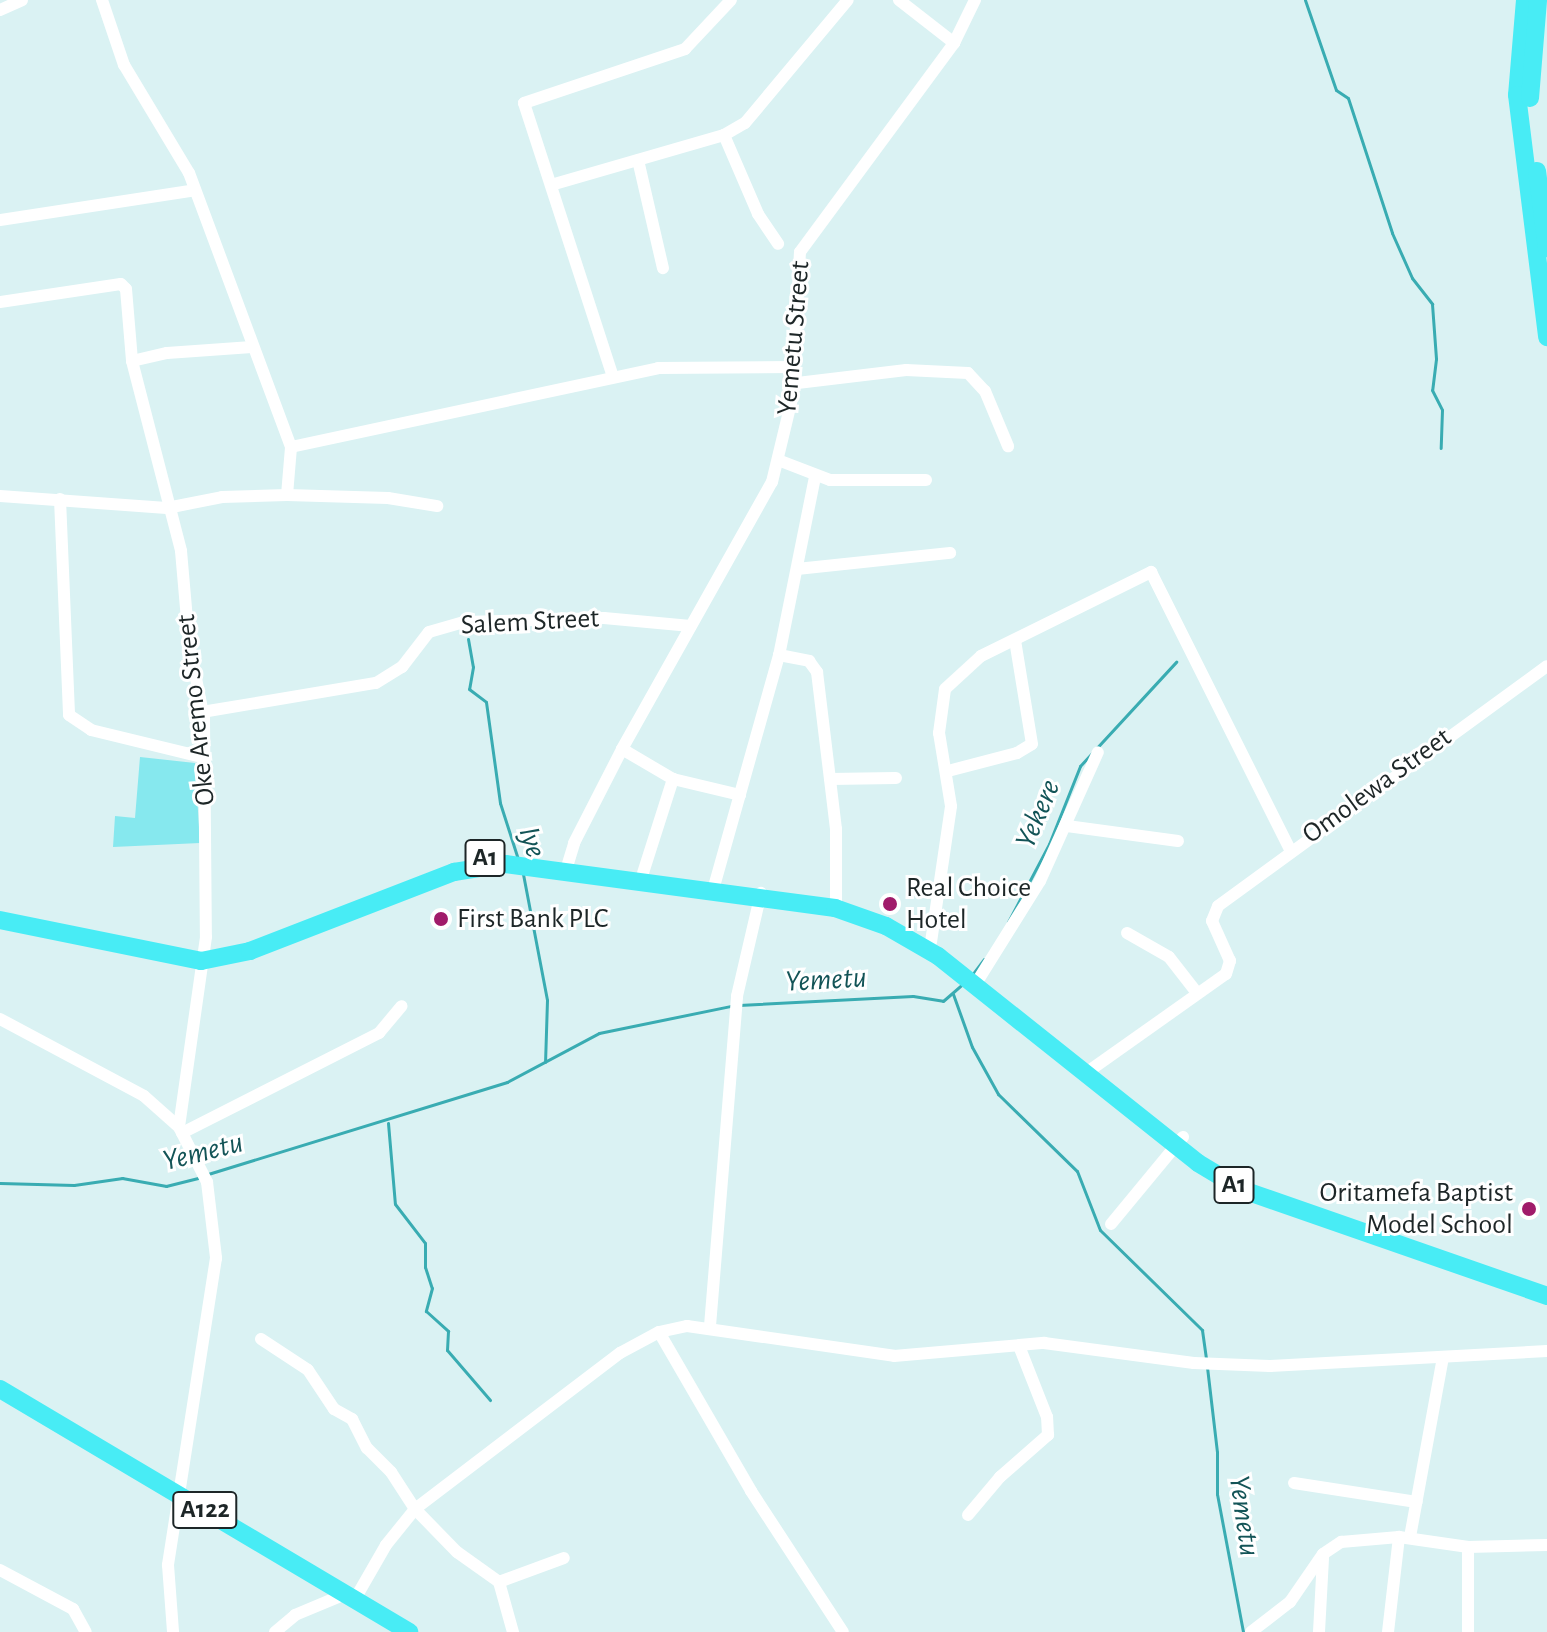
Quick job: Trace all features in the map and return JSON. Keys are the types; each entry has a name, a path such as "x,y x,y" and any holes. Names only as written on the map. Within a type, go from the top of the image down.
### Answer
{"highway":[{"path":"1525,0 1516,58 1547,248"},
{"path":"1538,0 1529,59 1525,122 1546,322"},
{"name":"A1","path":"0,920 202,957 250,951 472,868 505,864 566,866 715,883 867,918 914,940 972,976"},
{"name":"A1","path":"566,866 836,902 868,910 931,942 1220,1177 1264,1199 1547,1296"},
{"name":"A1","path":"0,911 202,957"},
{"name":"A1","path":"1180,1142 1263,1188 1547,1285"},
{"name":"A122","path":"0,1389 346,1598 409,1632"},
{"name":"A122","path":"0,1396 179,1498"},
{"name":"A122","path":"346,1598 395,1632"}],"street":[{"path":"0,10 22,0"},
{"path":"102,0 124,65 181,152 291,447 287,495"},
{"path":"613,377 524,103 685,49 731,0"},
{"path":"551,185 724,135 763,104 848,0"},
{"path":"899,0 954,43"},
{"name":"Yemetu Street","path":"566,866 622,749 750,525 778,460 792,399 789,384 793,367 800,252 954,43 975,0"},
{"path":"724,135 758,214 778,244"},
{"path":"638,160 663,268"},
{"path":"0,220 195,190"},
{"name":"Oke Aremo Street","path":"0,302 124,285 132,361 167,508 181,551 189,643 202,712 206,758 209,870 202,957 180,1130"},
{"path":"132,361 167,353 252,347"},
{"path":"291,447 613,377 679,366 793,367"},
{"path":"789,384 906,370 968,373 985,391 1008,446"},
{"path":"778,460 815,477 855,482 926,480"},
{"path":"715,883 779,655 815,477"},
{"path":"0,496 167,508 222,497 287,495 388,498 437,506"},
{"path":"60,499 69,715 103,734 206,758"},
{"path":"797,569 950,553"},
{"path":"931,942 951,806 948,771 939,733 945,689 965,666 1151,572 1290,849"},
{"name":"Salem Street","path":"202,712 376,683 402,667 429,632 465,622 604,618 691,626"},
{"path":"948,771 1017,753 1032,744 1015,640"},
{"path":"779,655 815,664 830,779 836,902"},
{"name":"Omolewa Street","path":"1197,993 1230,969 1213,913 1290,849 1547,666"},
{"path":"622,749 673,779 740,795"},
{"path":"972,976 1016,925 1067,826 1098,752"},
{"path":"830,779 896,778"},
{"path":"643,873 673,779"},
{"path":"1067,826 1178,841"},
{"path":"710,1326 736,1002 761,894"},
{"path":"1090,1070 1197,993 1153,943 1127,933"},
{"path":"180,1130 379,1033 402,1006"},
{"path":"0,1019 144,1096 180,1130 203,1168 207,1182 216,1258 168,1565 173,1632"},
{"path":"1111,1224 1180,1142"},
{"path":"275,1632 295,1615 346,1598 415,1509 620,1353 659,1332 710,1326 894,1356 1062,1344 1211,1365 1547,1351"},
{"path":"659,1332 751,1491 843,1632"},
{"path":"261,1339 308,1370 334,1409 352,1419 367,1448 391,1472 415,1509 457,1552 499,1582 513,1632"},
{"path":"968,1515 1000,1477 1048,1435 1047,1417 1019,1346"},
{"path":"1388,1632 1405,1537 1417,1502 1443,1357"},
{"path":"1294,1483 1417,1502"},
{"path":"1251,1632 1290,1602 1323,1554 1351,1539 1405,1537 1468,1547 1547,1545"},
{"path":"1468,1547 1468,1632"},
{"path":"1319,1632 1323,1554"},
{"path":"499,1582 564,1558"},
{"path":"0,1570 73,1609 86,1632"}],"shaded area":[{"path":"140,757 195,763 200,843 113,847 115,816 135,818"}],"waterway":[{"path":"1305,0 1336,90 1348,98 1392,233 1412,278 1432,304 1436,359 1432,390 1442,410 1441,448"},
{"name":"Iye","path":"468,639 473,667 469,689 486,702 500,803 518,859"},
{"name":"Yekere","path":"1008,922 1049,844 1080,766 1176,662"},
{"name":"Iye","path":"523,874 547,1000 545,1062"},
{"name":"Yekere","path":"972,975 984,959"},
{"name":"Yemetu","path":"739,1005 913,996 943,1001 964,983"},
{"name":"Yemetu","path":"953,994 972,1047 998,1094 1077,1171 1100,1230 1202,1330 1206,1360"},
{"name":"Yemetu","path":"208,1174 507,1082 599,1033 731,1006"},
{"path":"388,1123 395,1204 425,1243 425,1267 432,1288 426,1311 448,1331 447,1350 490,1400"},
{"name":"Yemetu","path":"0,1183 74,1185 122,1178 166,1186 201,1177"},
{"name":"Yemetu","path":"1207,1367 1217,1452 1217,1494 1243,1632"}],"place":[{"name":"Real Choice Hotel","path":"890,904"},
{"name":"First Bank PLC","path":"441,919"},
{"name":"Oritamefa Baptist Model School","path":"1529,1209"}]}
